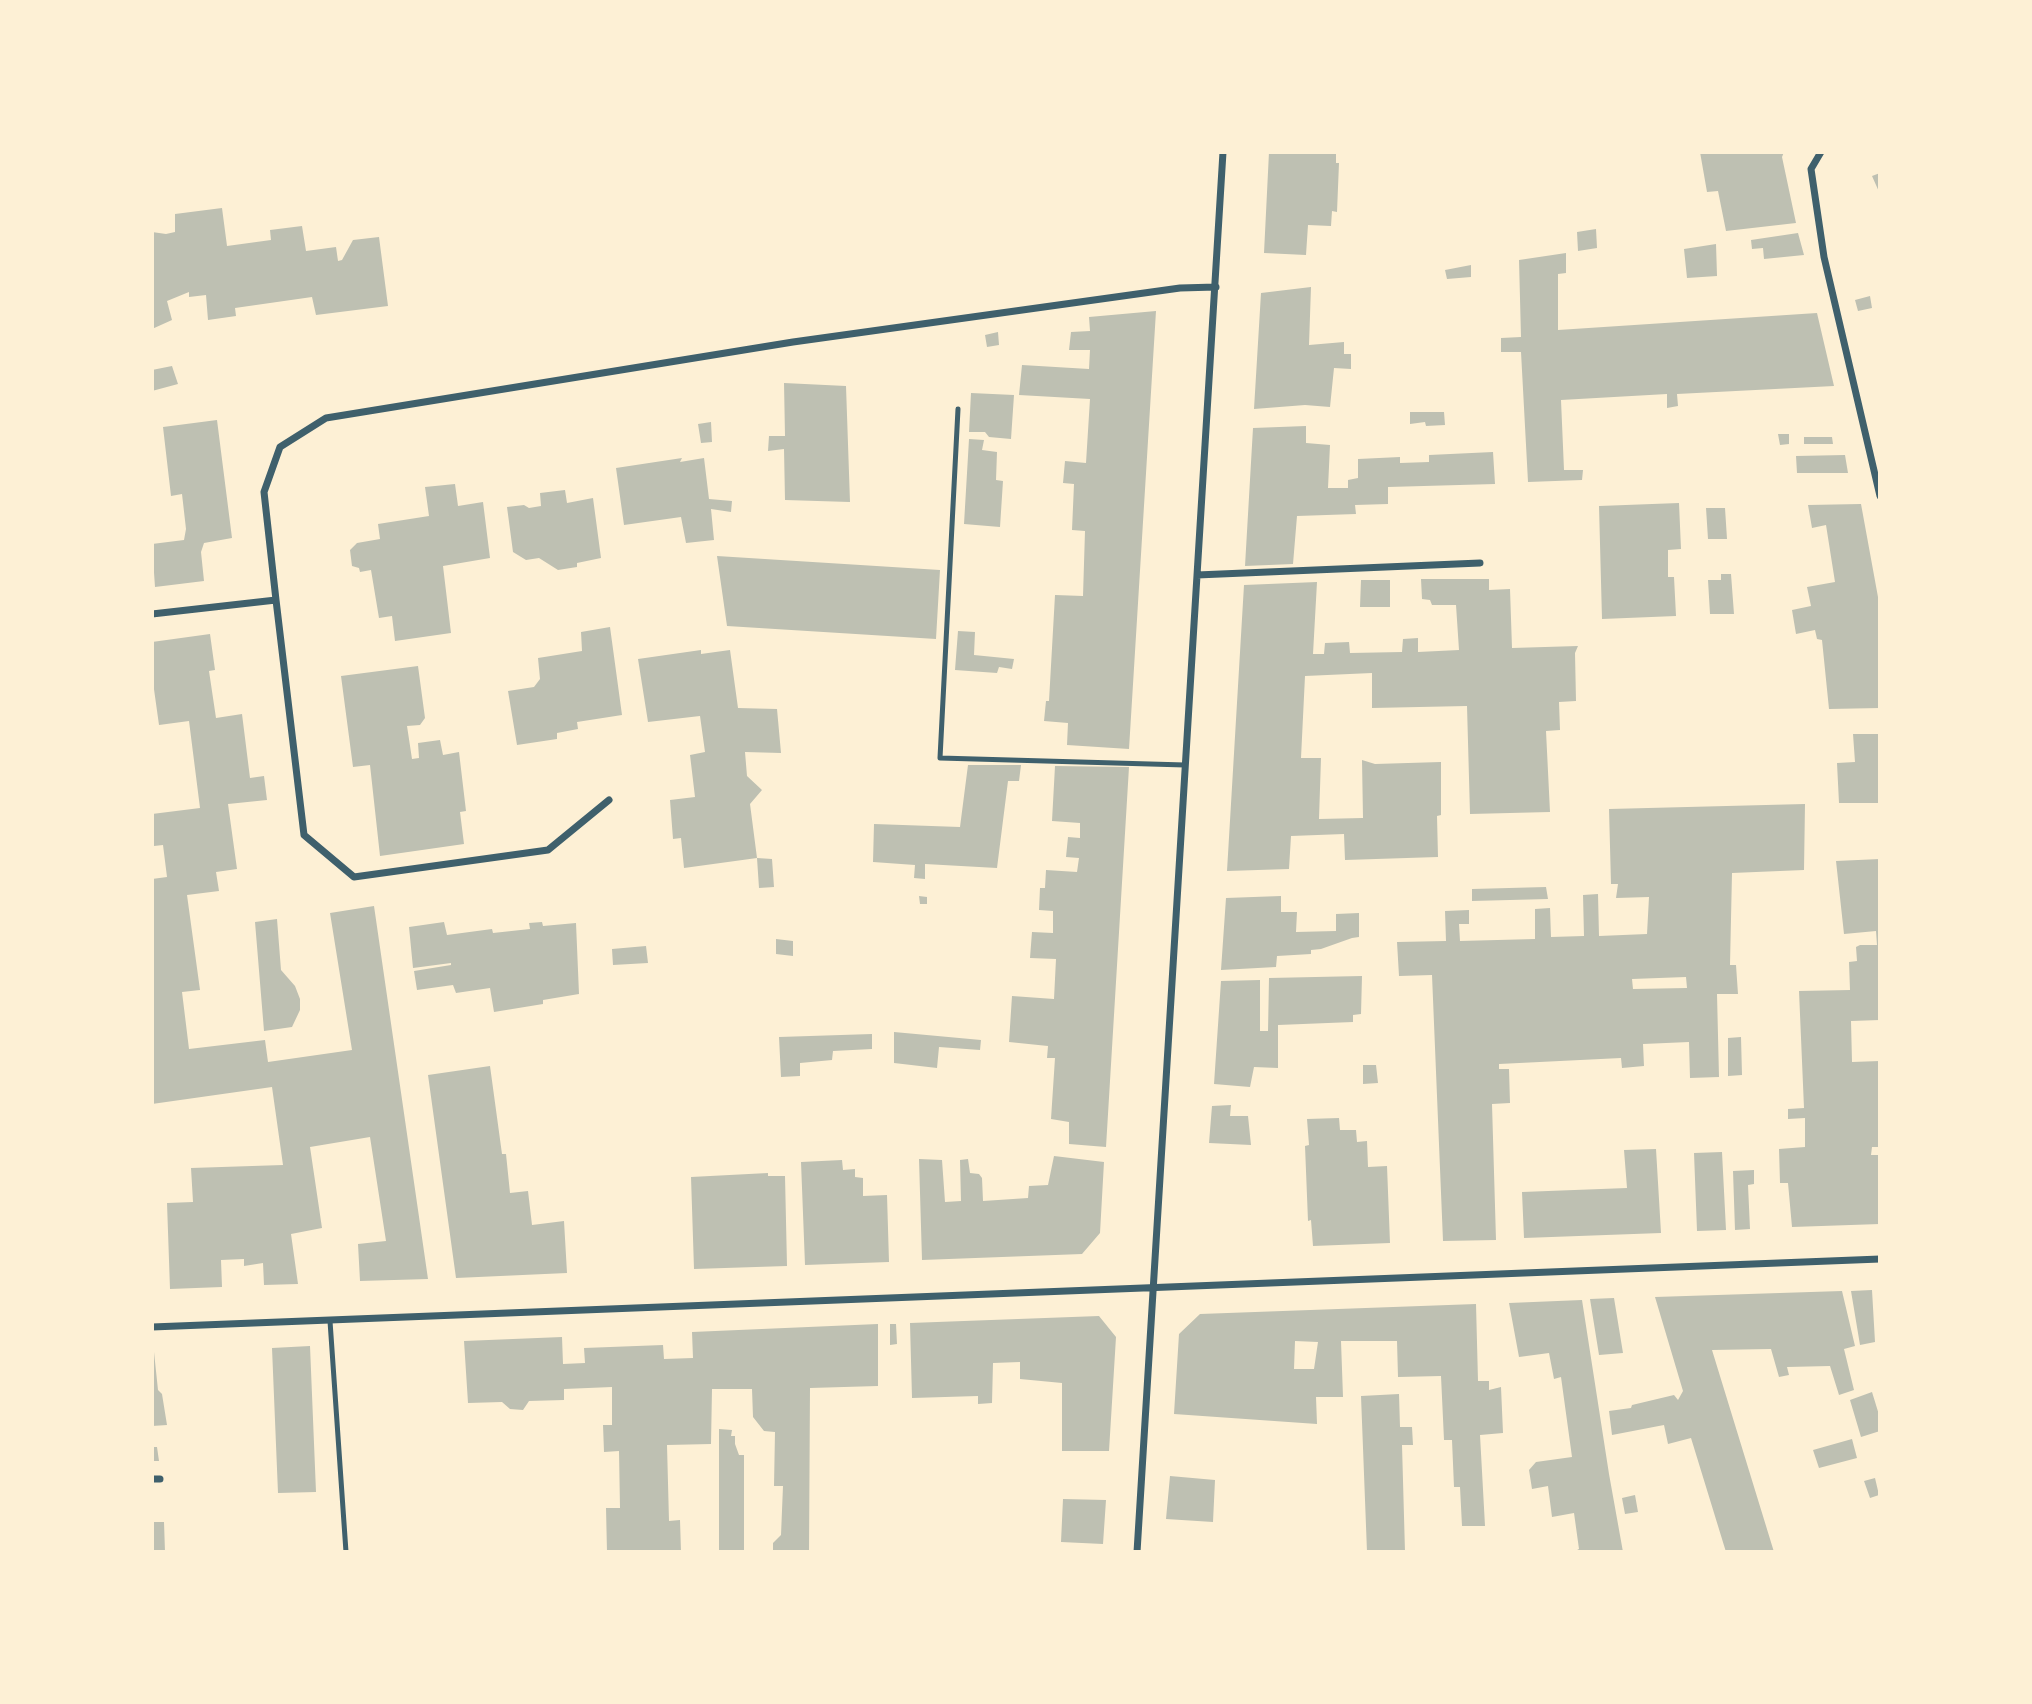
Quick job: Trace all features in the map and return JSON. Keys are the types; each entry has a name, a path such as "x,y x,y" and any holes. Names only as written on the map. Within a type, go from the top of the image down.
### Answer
{"street":[{"path":"1137,1552 1223,152"},
{"path":"1821,152 1811,169 1824,257 1880,496"},
{"path":"609,800 548,850 354,877 304,835 264,492 280,447 326,418 793,342 1180,288 1216,287"},
{"path":"1197,575 1480,563"},
{"path":"152,614 276,600"},
{"path":"152,1327 1880,1259"}],"lane":[{"path":"958,409 940,758 1185,765"},
{"path":"330,1321 346,1552"}],"building":[{"path":"1269,152 1336,152 1336,163 1339,163 1337,212 1332,211 1331,226 1308,225 1306,255 1264,253"},
{"path":"1700,152 1784,152 1782,157 1796,223 1726,231 1718,191 1707,192"},
{"path":"1880,173 1880,194 1872,176"},
{"path":"222,208 227,246 271,240 270,230 302,226 306,251 336,247 338,261 342,260 353,240 379,237 388,306 316,315 312,297 235,308 236,316 208,320 206,295 189,297 189,292 167,301 172,320 152,329 152,232 175,232 175,214"},
{"path":"1596,229 1597,248 1578,251 1577,232"},
{"path":"1798,233 1804,255 1764,259 1763,248 1752,249 1751,240"},
{"path":"1716,244 1717,276 1687,278 1684,249"},
{"path":"1566,253 1566,273 1558,274 1558,330 1817,313 1834,386 1677,394 1678,406 1667,408 1667,394 1561,400 1564,470 1583,470 1582,480 1528,482 1521,352 1501,352 1501,338 1521,337 1519,260"},
{"path":"1471,265 1471,277 1447,279 1445,270"},
{"path":"1311,287 1309,345 1344,342 1344,354 1351,354 1351,369 1334,368 1330,407 1305,405 1254,409 1261,293"},
{"path":"1870,296 1872,308 1858,311 1855,300"},
{"path":"1156,311 1129,749 1067,745 1068,723 1044,721 1046,701 1049,701 1055,595 1083,596 1085,531 1072,530 1074,484 1063,483 1065,461 1086,463 1090,399 1019,395 1022,365 1089,369 1090,350 1069,350 1071,332 1090,331 1089,317"},
{"path":"998,332 999,345 987,347 985,335"},
{"path":"172,366 178,384 152,391 152,370"},
{"path":"784,383 846,386 850,502 785,500 784,449 768,451 769,436 785,436"},
{"path":"971,393 1014,395 1011,439 989,437 985,432 969,432"},
{"path":"1410,412 1444,412 1445,425 1426,426 1425,422 1410,424"},
{"path":"217,420 232,538 204,543 201,552 204,581 155,587 152,544 184,540 186,529 182,494 171,496 163,427"},
{"path":"711,422 712,442 701,443 698,424"},
{"path":"1306,426 1306,443 1330,445 1328,488 1348,488 1348,480 1358,478 1358,459 1400,457 1400,463 1429,462 1429,455 1493,452 1495,484 1388,487 1388,504 1355,505 1356,514 1297,516 1293,564 1245,566 1253,428"},
{"path":"1778,434 1789,434 1789,444 1780,445"},
{"path":"1804,437 1832,437 1833,444 1804,444"},
{"path":"969,439 984,440 982,450 997,452 996,480 1003,481 1000,527 964,524"},
{"path":"1845,455 1848,473 1797,473 1796,456"},
{"path":"682,458 680,462 704,458 709,499 732,501 731,512 711,509 714,540 686,543 681,517 624,525 616,468"},
{"path":"455,484 458,506 483,502 490,558 443,566 451,633 395,641 392,616 379,618 371,570 360,572 359,568 352,566 350,550 357,543 380,539 378,524 429,516 425,487"},
{"path":"565,490 567,503 593,498 601,558 577,563 577,567 558,570 539,558 526,560 513,552 507,507 541,506 540,493"},
{"path":"1679,503 1681,549 1668,550 1668,577 1674,577 1676,616 1602,619 1599,506"},
{"path":"1861,504 1880,608 1880,708 1829,709 1822,640 1817,639 1815,630 1796,634 1792,610 1811,606 1807,587 1835,582 1826,525 1812,528 1808,505"},
{"path":"1706,508 1725,508 1727,539 1708,539"},
{"path":"717,556 940,570 936,639 727,626"},
{"path":"1721,574 1731,574 1734,614 1710,614 1708,580 1721,580"},
{"path":"1421,579 1489,579 1489,590 1510,589 1512,648 1578,646 1575,653 1576,701 1559,702 1560,730 1546,731 1550,812 1470,814 1467,706 1372,708 1372,673 1305,676 1301,758 1321,758 1319,819 1363,818 1362,760 1375,764 1441,762 1441,815 1437,816 1438,857 1345,860 1344,834 1291,836 1289,869 1227,871 1244,585 1317,582 1313,654 1324,654 1325,643 1349,642 1350,653 1402,652 1403,639 1418,638 1418,652 1459,650 1456,605 1432,605 1430,600 1422,599"},
{"path":"1361,580 1390,580 1390,607 1360,607"},
{"path":"610,627 622,715 577,722 578,729 557,733 557,739 517,745 508,691 534,687 540,679 538,658 582,651 581,632"},
{"path":"958,631 975,632 974,655 1014,659 1012,669 999,667 997,673 955,670"},
{"path":"210,634 215,670 209,671 216,718 242,714 250,778 264,776 267,800 228,804 237,869 216,872 219,891 187,895 200,990 182,992 189,1049 265,1040 268,1062 352,1050 330,913 374,906 428,1279 360,1281 358,1244 386,1241 370,1137 310,1147 322,1228 291,1234 298,1284 264,1285 263,1263 244,1266 244,1259 221,1260 222,1287 170,1289 167,1203 193,1202 191,1168 283,1165 272,1087 152,1104 152,879 167,877 163,845 154,846 152,814 200,808 189,721 159,725 152,675 152,642"},
{"path":"701,650 701,654 730,650 738,708 777,709 781,753 745,752 747,776 762,790 750,804 757,858 684,868 681,838 673,839 670,800 695,797 690,755 705,752 700,716 648,722 638,659"},
{"path":"418,666 425,718 420,725 407,726 412,759 419,758 418,743 440,740 443,755 459,752 466,811 460,812 464,844 380,856 370,765 353,767 341,676"},
{"path":"1853,734 1880,734 1880,803 1839,803 1837,763 1855,762"},
{"path":"968,765 1021,765 1019,781 1008,781 997,868 925,864 925,879 914,878 915,865 873,862 874,824 960,827"},
{"path":"1055,766 1129,767 1106,1147 1069,1144 1069,1122 1051,1119 1055,1058 1047,1058 1048,1046 1009,1042 1012,996 1054,999 1056,959 1030,958 1032,932 1053,933 1053,911 1039,910 1040,888 1045,888 1046,870 1077,872 1079,858 1066,857 1068,837 1080,838 1080,823 1052,821"},
{"path":"1805,804 1804,870 1732,873 1730,965 1736,965 1738,994 1717,994 1719,1077 1690,1078 1689,1042 1643,1044 1644,1066 1622,1068 1621,1058 1499,1064 1499,1069 1509,1069 1510,1103 1492,1104 1496,1240 1443,1241 1432,975 1399,976 1397,942 1446,941 1445,911 1469,910 1469,924 1459,924 1460,941 1535,939 1535,909 1550,908 1551,937 1584,936 1583,895 1598,894 1599,936 1647,934 1649,897 1616,898 1618,884 1611,884 1609,809","holes":["1686,977 1687,988 1633,989 1632,979"]},
{"path":"757,858 772,859 774,887 759,888"},
{"path":"1880,859 1880,1020 1851,1021 1852,1062 1880,1061 1880,1147 1872,1147 1871,1155 1880,1155 1880,1224 1792,1227 1788,1183 1780,1183 1779,1149 1805,1147 1805,1118 1788,1119 1788,1109 1804,1108 1799,991 1850,990 1849,962 1857,961 1856,947 1877,945 1876,931 1844,934 1836,861"},
{"path":"1546,887 1548,899 1472,901 1472,889"},
{"path":"919,896 927,897 927,904 920,904"},
{"path":"1281,896 1281,912 1297,912 1296,932 1336,931 1336,914 1359,913 1359,937 1311,950 1311,954 1277,956 1276,967 1221,970 1226,898"},
{"path":"277,919 281,970 295,986 300,999 300,1010 292,1027 264,1031 255,922"},
{"path":"444,922 447,935 492,929 493,933 530,929 529,923 542,922 543,926 576,923 579,994 543,1000 543,1004 494,1012 490,988 456,993 453,985 417,990 414,971 451,963 413,968 409,927"},
{"path":"776,939 793,941 793,956 776,954"},
{"path":"646,946 648,963 613,965 612,949"},
{"path":"1362,976 1361,1014 1353,1015 1353,1022 1278,1025 1278,1068 1254,1067 1250,1087 1214,1084 1221,981 1260,980 1260,1031 1268,1031 1269,978"},
{"path":"894,1032 981,1040 980,1050 939,1047 937,1068 894,1063"},
{"path":"872,1034 872,1049 833,1051 832,1060 800,1063 800,1076 781,1077 779,1037"},
{"path":"1741,1037 1742,1075 1728,1076 1728,1038"},
{"path":"1363,1065 1376,1065 1378,1083 1363,1084"},
{"path":"490,1066 502,1154 506,1154 510,1193 528,1191 532,1225 564,1221 567,1273 456,1278 428,1075"},
{"path":"1231,1105 1230,1116 1248,1116 1251,1145 1209,1143 1212,1106"},
{"path":"1339,1118 1340,1130 1356,1130 1357,1142 1367,1141 1368,1167 1387,1166 1390,1243 1313,1246 1311,1220 1308,1221 1305,1146 1309,1145 1307,1119"},
{"path":"1656,1149 1661,1233 1524,1238 1522,1192 1627,1188 1624,1150"},
{"path":"1722,1152 1726,1230 1697,1231 1694,1153"},
{"path":"1054,1156 1104,1162 1100,1233 1082,1254 922,1260 919,1159 942,1160 945,1202 961,1201 960,1160 968,1159 970,1173 979,1174 982,1178 983,1201 1028,1198 1029,1186 1048,1185"},
{"path":"842,1160 843,1170 855,1169 855,1177 863,1178 863,1196 887,1195 889,1262 805,1265 801,1162"},
{"path":"1754,1170 1754,1184 1748,1185 1750,1229 1735,1230 1733,1171"},
{"path":"768,1173 768,1176 785,1176 787,1266 694,1269 691,1177"},
{"path":"1872,1290 1875,1342 1860,1345 1851,1291"},
{"path":"1842,1291 1855,1346 1844,1349 1854,1390 1839,1395 1830,1366 1787,1367 1789,1375 1779,1377 1771,1349 1712,1350 1774,1552 1726,1552 1691,1438 1668,1444 1664,1425 1612,1435 1609,1411 1631,1408 1632,1405 1674,1395 1678,1400 1683,1391 1655,1297"},
{"path":"1614,1298 1623,1353 1599,1355 1590,1299"},
{"path":"1582,1300 1623,1552 1573,1552 1579,1549 1574,1513 1552,1517 1548,1486 1532,1489 1529,1470 1536,1462 1572,1457 1561,1377 1554,1379 1549,1353 1519,1357 1509,1303"},
{"path":"1476,1304 1478,1381 1489,1381 1489,1390 1501,1387 1503,1433 1480,1435 1485,1526 1462,1526 1460,1487 1454,1487 1452,1440 1444,1440 1441,1376 1398,1377 1397,1341 1341,1341 1343,1397 1316,1397 1317,1424 1174,1414 1179,1334 1200,1314","holes":["1295,1341 1318,1342 1314,1369 1294,1369"]},
{"path":"1099,1316 1116,1337 1109,1451 1062,1451 1062,1383 1020,1379 1020,1362 993,1363 992,1403 978,1404 978,1396 912,1398 910,1323"},
{"path":"878,1324 878,1386 810,1388 809,1552 773,1552 773,1543 781,1535 783,1486 774,1486 775,1432 764,1431 753,1417 752,1389 712,1389 711,1444 667,1445 669,1521 680,1520 681,1552 607,1552 606,1508 620,1508 619,1451 604,1452 603,1425 612,1425 612,1387 564,1389 564,1400 529,1401 523,1410 510,1409 502,1402 468,1403 464,1341 562,1337 563,1364 585,1363 584,1348 663,1345 664,1359 693,1358 692,1332"},
{"path":"890,1324 896,1324 897,1344 890,1345"},
{"path":"310,1346 316,1492 278,1493 272,1348"},
{"path":"154,1352 158,1390 162,1394 167,1425 152,1426"},
{"path":"1872,1392 1880,1418 1880,1431 1861,1437 1850,1400"},
{"path":"1399,1394 1400,1427 1412,1427 1413,1445 1402,1445 1405,1552 1367,1552 1361,1396"},
{"path":"719,1429 732,1430 731,1436 735,1436 739,1455 744,1455 744,1552 719,1552"},
{"path":"1852,1439 1857,1458 1819,1468 1813,1450"},
{"path":"152,1447 157,1447 159,1461 152,1461"},
{"path":"1170,1476 1215,1480 1213,1522 1166,1519"},
{"path":"1875,1478 1879,1495 1870,1498 1864,1481"},
{"path":"1635,1495 1638,1512 1625,1514 1622,1498"},
{"path":"1063,1499 1106,1500 1103,1544 1061,1542"},
{"path":"152,1522 164,1522 165,1552 152,1552"}]}
